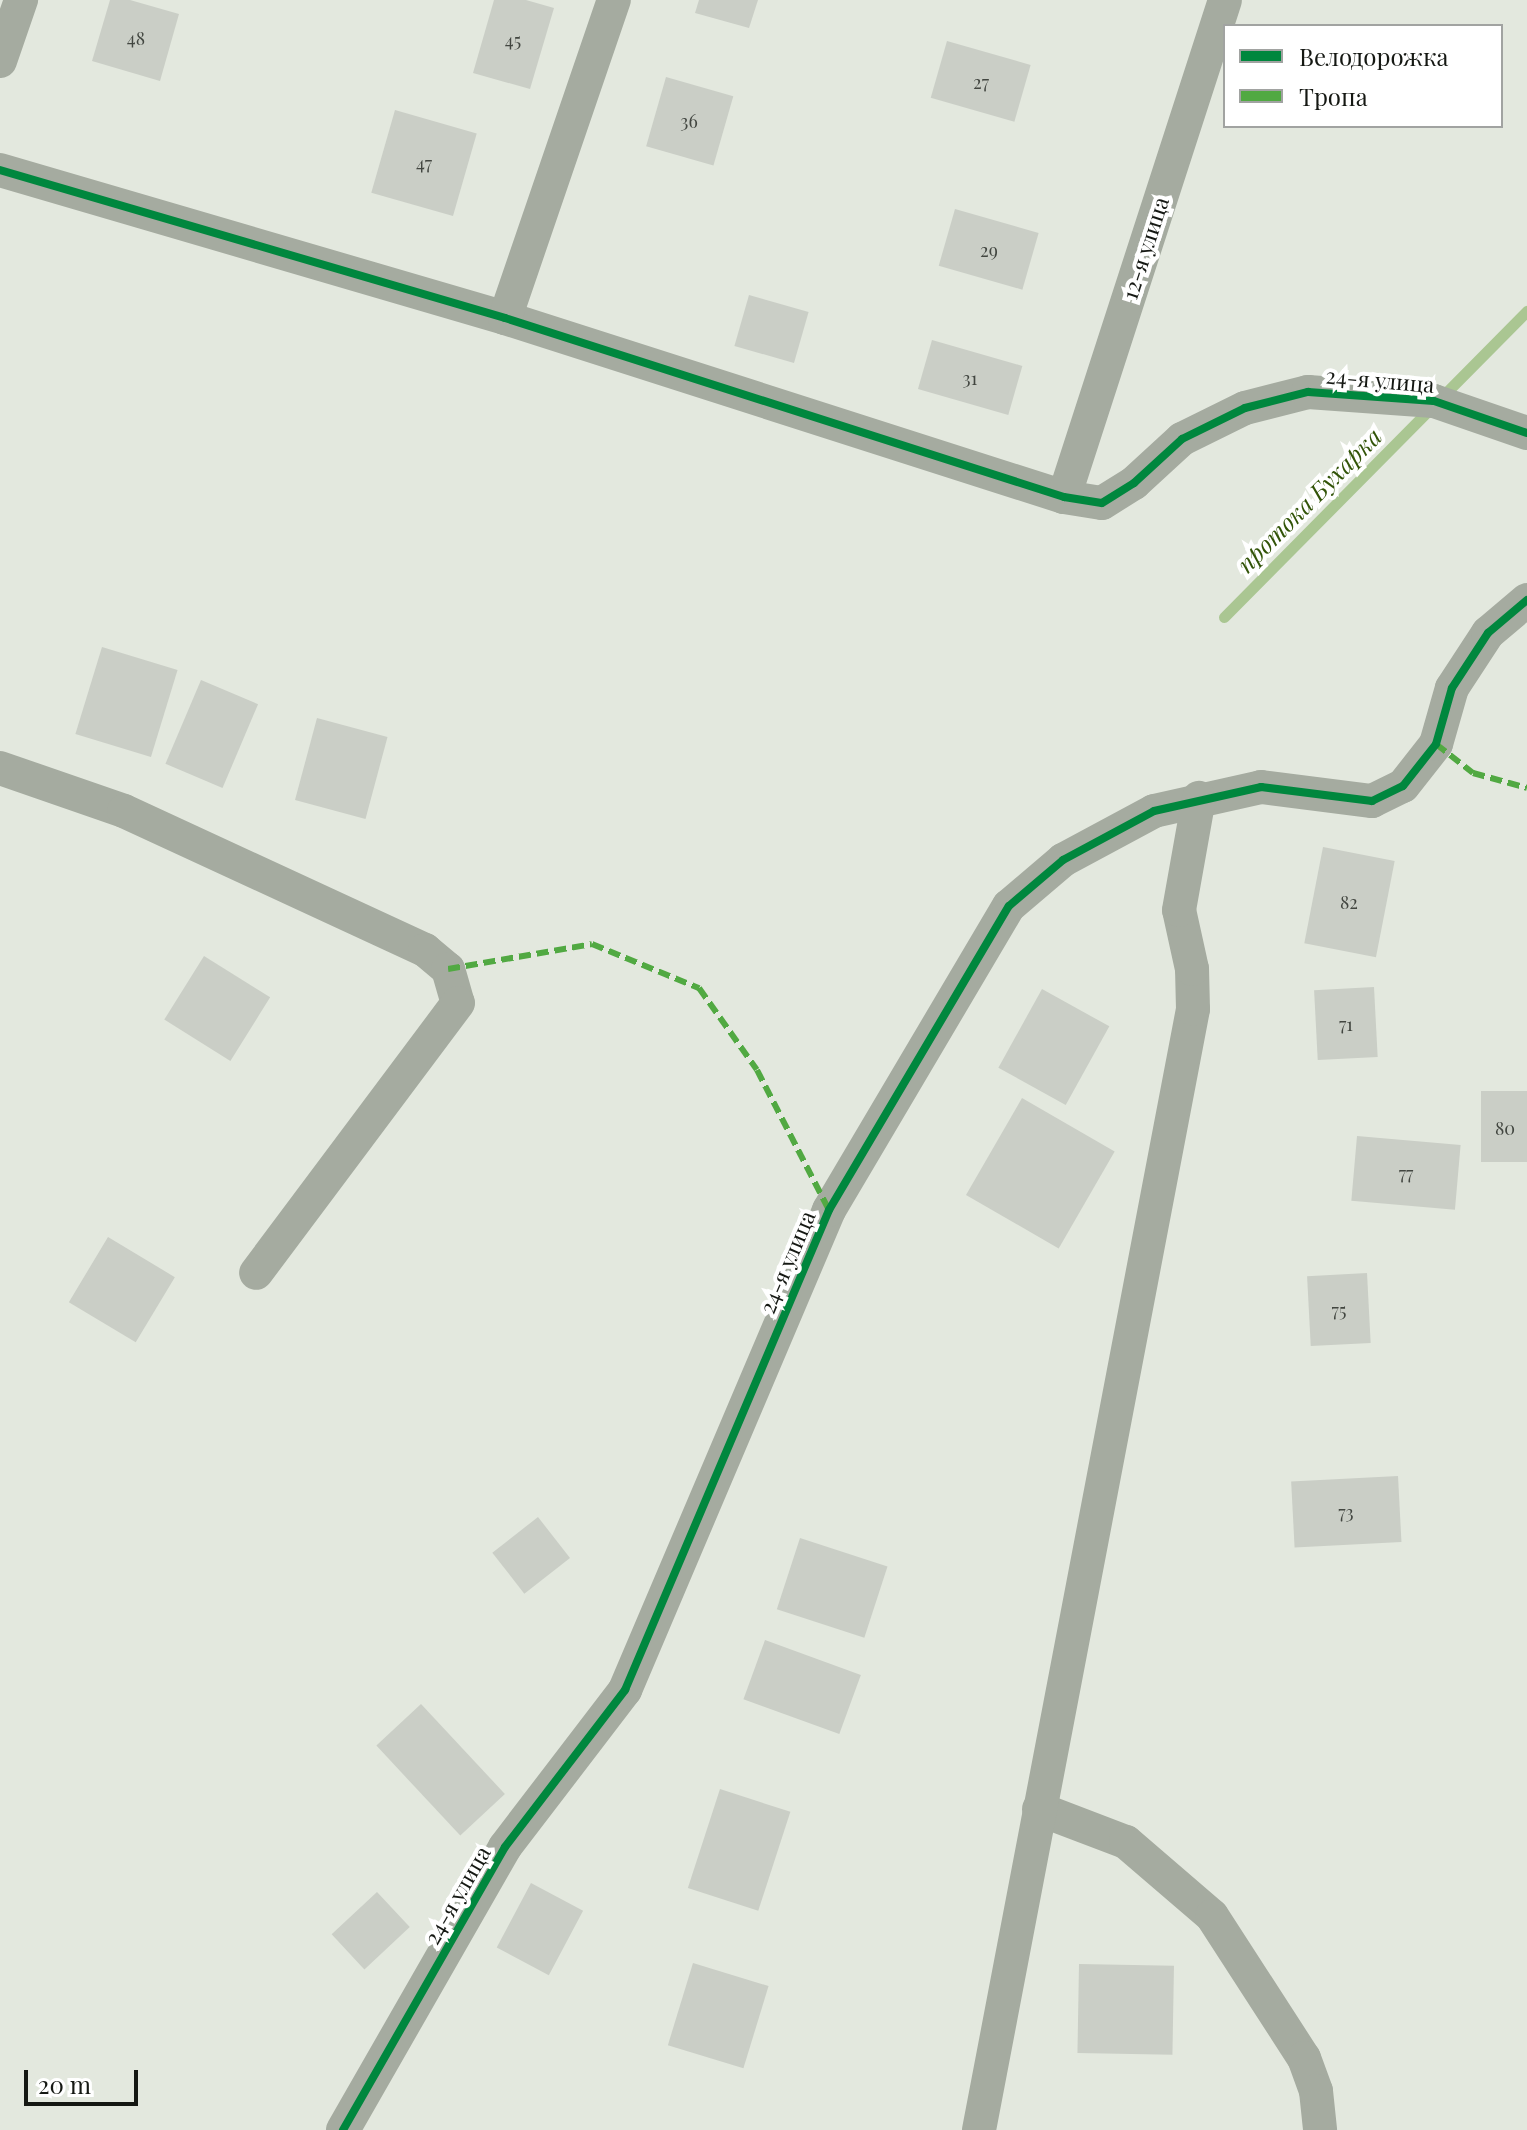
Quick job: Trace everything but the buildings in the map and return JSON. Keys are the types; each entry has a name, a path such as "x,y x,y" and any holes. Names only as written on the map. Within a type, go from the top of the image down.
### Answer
{"street":[{"path":"0,61 21,0"},
{"path":"505,318 614,0"},
{"name":"12-я улица","path":"1064,497 1225,0"},
{"name":"24-я улица","path":"0,170 505,318 1064,497 1102,503 1134,483 1182,439 1245,408 1308,392 1434,401 1527,433"},
{"name":"24-я улица","path":"343,2130 505,1847 625,1690 829,1210 1009,906 1063,860 1154,811 1199,798 1261,787 1372,801 1403,786 1436,744 1452,688 1488,633 1527,600"},
{"path":"0,768 124,811 425,950 448,969 458,1003 256,1273"},
{"path":"979,2130 1193,1009 1192,969 1179,910 1199,798"},
{"path":"1039,1809 1126,1842 1212,1916 1304,2058 1316,2091 1320,2130"}],"waterway":[{"name":"протока Бухарка","path":"1224,617 1527,311"}],"marked path":[{"path":"1436,744 1473,773 1527,788"},
{"path":"448,969 592,944 699,988 757,1070 829,1210"}],"cycle path":[{"path":"0,170 505,318 1064,497 1102,503 1134,483 1182,439 1245,408 1308,392 1434,401 1527,433"},
{"path":"343,2130 505,1847 625,1690 829,1210 1009,906 1063,860 1154,811 1261,787 1372,801 1403,786 1436,744 1452,688 1488,633 1527,600"}]}
